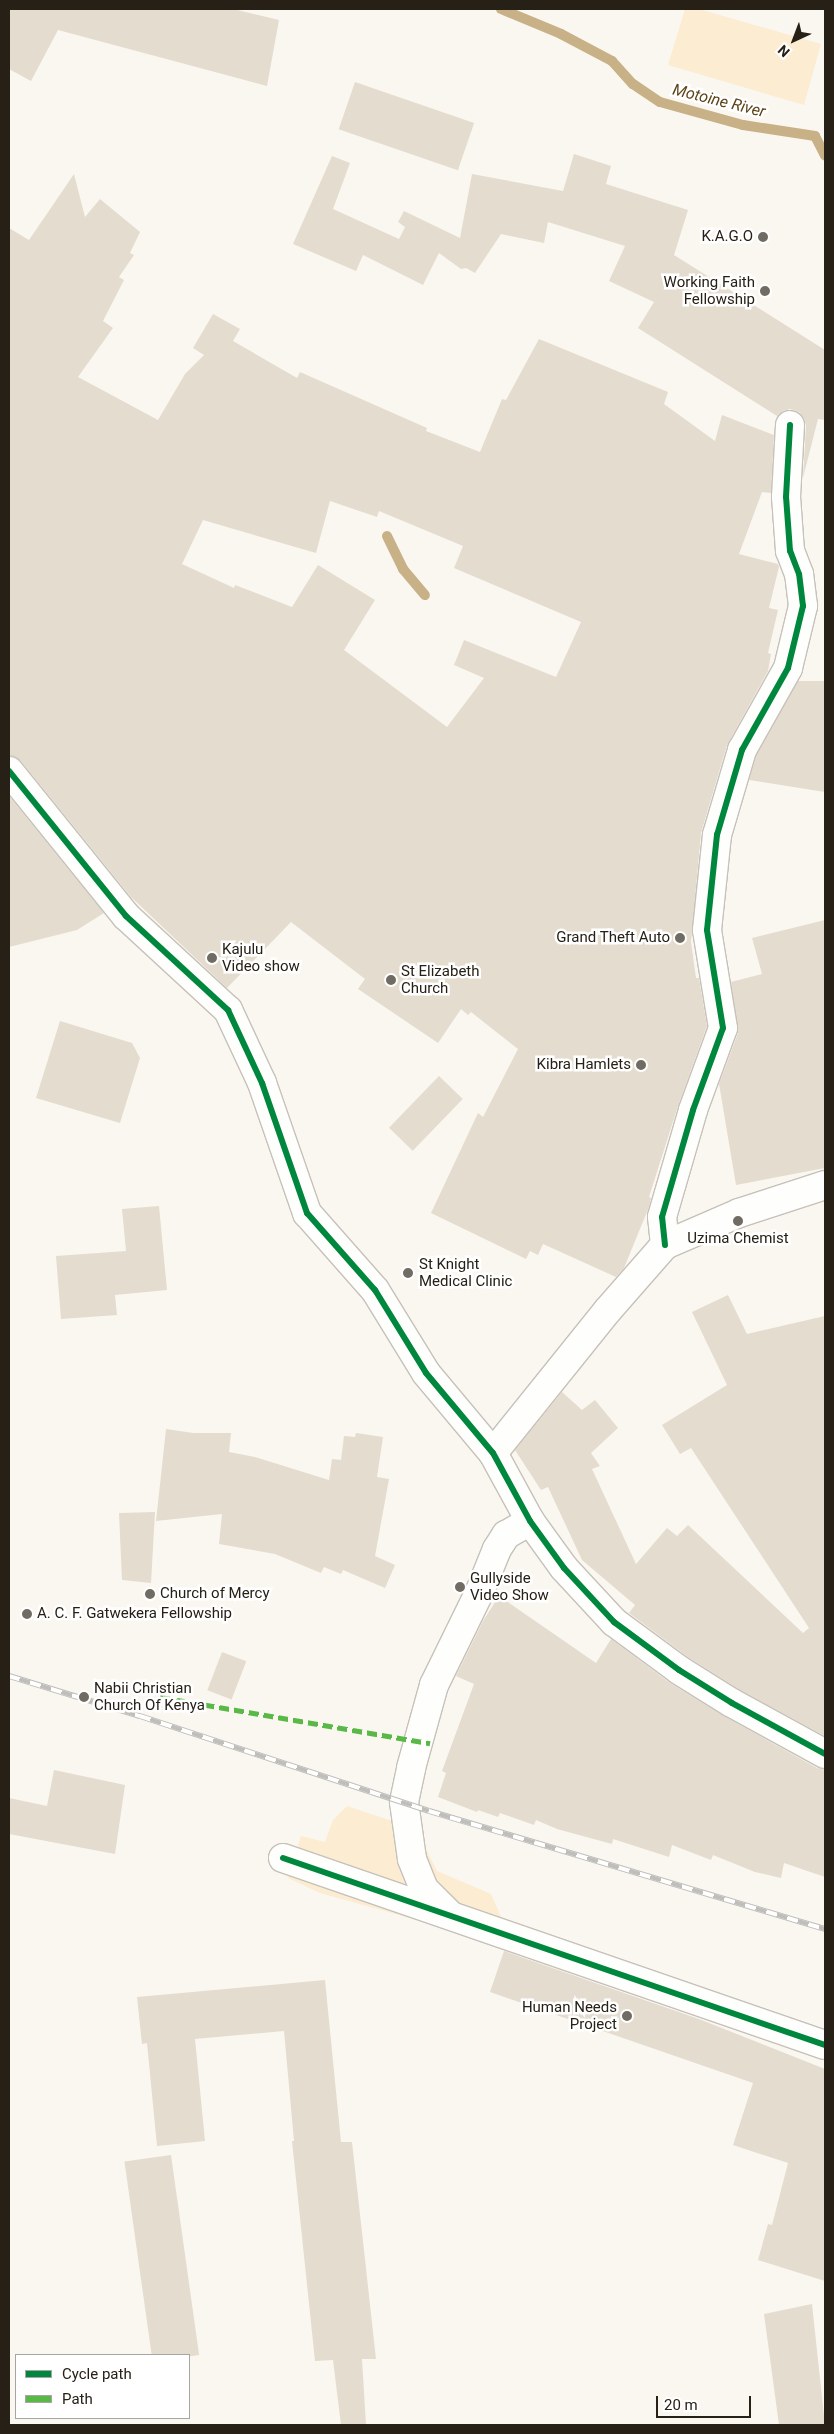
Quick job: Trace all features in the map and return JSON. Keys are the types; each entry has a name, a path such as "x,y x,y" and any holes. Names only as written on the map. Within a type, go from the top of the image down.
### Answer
{"street":[{"path":"665,1245 662,1217 693,1110 723,1028 707,930 716,835 742,750 788,668 803,606 799,574 790,551 786,497 790,425"},
{"path":"9,770 126,916 228,1010 262,1083 308,1213 375,1290 426,1374 493,1453 530,1521 564,1568 614,1622 701,1684 825,1754"},
{"path":"493,1453 608,1310 665,1245 739,1214 825,1185"},
{"path":"450,1916 424,1889 412,1859 404,1802 409,1776 434,1685 480,1592 497,1549 506,1535 530,1521"},
{"path":"284,1858 825,2045"}],"shaded area":[{"path":"685,9 699,9 821,44 804,105 668,65"},
{"path":"347,1806 416,1829 437,1871 491,1894 514,1947 320,1893 288,1878 301,1836 325,1842 333,1820"}],"building":[{"path":"9,9 233,9 279,20 267,86 58,30 31,81 9,69"},
{"path":"355,82 474,123 458,170 339,129"},
{"path":"574,154 611,166 606,184 688,210 674,255 825,350 825,420 818,419 803,478 806,426 804,418 799,412 790,409 783,411 777,416 638,328 654,302 609,281 625,246 548,222 544,243 501,234 475,273 466,268 461,269 439,253 423,285 363,255 356,271 293,244 332,156 350,163 333,209 399,239 405,227 398,222 404,211 460,238 472,174 563,191"},
{"path":"74,174 85,217 100,199 140,232 130,253 134,255 119,277 124,280 103,321 113,328 78,377 158,420 185,374 204,355 193,348 213,314 240,329 233,341 297,378 300,372 427,428 426,431 480,452 502,399 506,400 539,339 668,392 664,404 715,441 722,415 774,435 771,493 762,492 739,554 778,564 779,567 769,608 778,610 768,653 771,654 768,671 727,745 701,833 691,942 696,978 699,978 707,1026 678,1106 649,1197 651,1198 649,1207 624,1268 616,1277 543,1244 538,1255 530,1251 526,1259 431,1213 478,1113 483,1117 518,1049 471,1012 468,1015 461,1009 438,1043 358,989 365,979 291,922 227,988 131,897 21,761 9,756 9,228 29,240","holes":["330,501 377,517 379,511 463,546 454,568 581,622 556,677 464,640 454,665 484,678 447,727 344,650 375,600 318,565 292,607 235,585 234,588 182,564 203,520 316,553"]},
{"path":"798,681 825,681 825,792 749,780 756,756"},
{"path":"9,796 104,913 77,930 9,947"},
{"path":"825,920 825,1168 736,1185 719,1084 738,1033 731,982 762,974 752,938"},
{"path":"60,1021 132,1043 140,1058 120,1123 36,1098"},
{"path":"439,1076 463,1099 413,1151 389,1128"},
{"path":"159,1206 167,1290 115,1295 117,1315 61,1319 56,1256 126,1251 122,1209"},
{"path":"728,1295 747,1334 825,1316 825,1736 740,1690 688,1657 629,1613 635,1605 582,1560 548,1487 541,1490 515,1450 562,1392 582,1410 595,1400 618,1428 591,1453 600,1466 592,1469 636,1564 667,1528 677,1536 688,1525 803,1633 809,1628 691,1448 680,1454 662,1425 727,1385 692,1312"},
{"path":"166,1429 193,1433 231,1433 229,1452 255,1457 329,1480 332,1459 341,1460 344,1436 355,1437 356,1433 383,1437 377,1477 389,1479 375,1556 395,1565 385,1588 343,1570 341,1574 324,1567 321,1573 275,1554 219,1544 222,1514 156,1521"},
{"path":"155,1512 151,1583 122,1580 119,1513"},
{"path":"499,1596 596,1663 611,1639 670,1683 724,1716 817,1768 825,1770 825,1877 784,1863 781,1878 755,1872 713,1855 711,1860 672,1845 669,1857 613,1839 612,1844 557,1829 536,1820 534,1825 500,1813 498,1817 478,1810 477,1812 438,1797 446,1773 442,1771 474,1684 456,1676 483,1621"},
{"path":"222,1652 246,1661 232,1700 207,1690"},
{"path":"54,1770 125,1785 115,1854 9,1834 9,1798 47,1806"},
{"path":"504,1951 699,2019 825,2069 825,2281 758,2260 768,2224 772,2225 788,2163 733,2145 753,2083 490,1992"},
{"path":"325,1980 341,2142 352,2142 376,2359 362,2359 366,2425 341,2425 333,2360 315,2361 292,2141 294,2141 284,2031 195,2039 205,2141 157,2146 147,2043 142,2044 137,1997"},
{"path":"171,2155 199,2355 190,2356 190,2354 152,2354 124,2162"},
{"path":"812,2304 825,2425 779,2425 764,2314"}],"waterway":[{"name":"Motoine River","path":"501,9 561,34 612,61 633,84 660,102 743,125 815,136 825,156"},
{"path":"387,536 403,569 425,595"}],"railway":[{"path":"9,1676 140,1716 429,1811 825,1929"}],"marked path":[{"path":"160,1697 430,1743"}],"cycle path":[{"path":"665,1245 662,1217 693,1110 723,1028 707,930 717,835 742,750 788,668 803,606 799,574 790,551 786,497 790,425"},
{"path":"9,771 126,916 228,1010 262,1083 307,1213 375,1290 426,1373 493,1453 530,1521 564,1568 614,1622 679,1670 732,1703 825,1754"},
{"path":"283,1858 825,2045"}],"place":[{"name":"K.A.G.O","path":"763,237"},
{"name":"Working Faith Fellowship","path":"765,291"},
{"name":"Grand Theft Auto","path":"680,938"},
{"name":"Kajulu Video show","path":"212,958"},
{"name":"St Elizabeth Church","path":"391,980"},
{"name":"Kibra Hamlets","path":"641,1065"},
{"name":"Uzima Chemist","path":"738,1221"},
{"name":"St Knight Medical Clinic","path":"408,1273"},
{"name":"Gullyside Video Show","path":"460,1587"},
{"name":"Church of Mercy","path":"150,1594"},
{"name":"A. C. F. Gatwekera Fellowship","path":"27,1614"},
{"name":"Nabii Christian Church Of Kenya","path":"84,1697"},
{"name":"Human Needs Project","path":"627,2016"}]}
